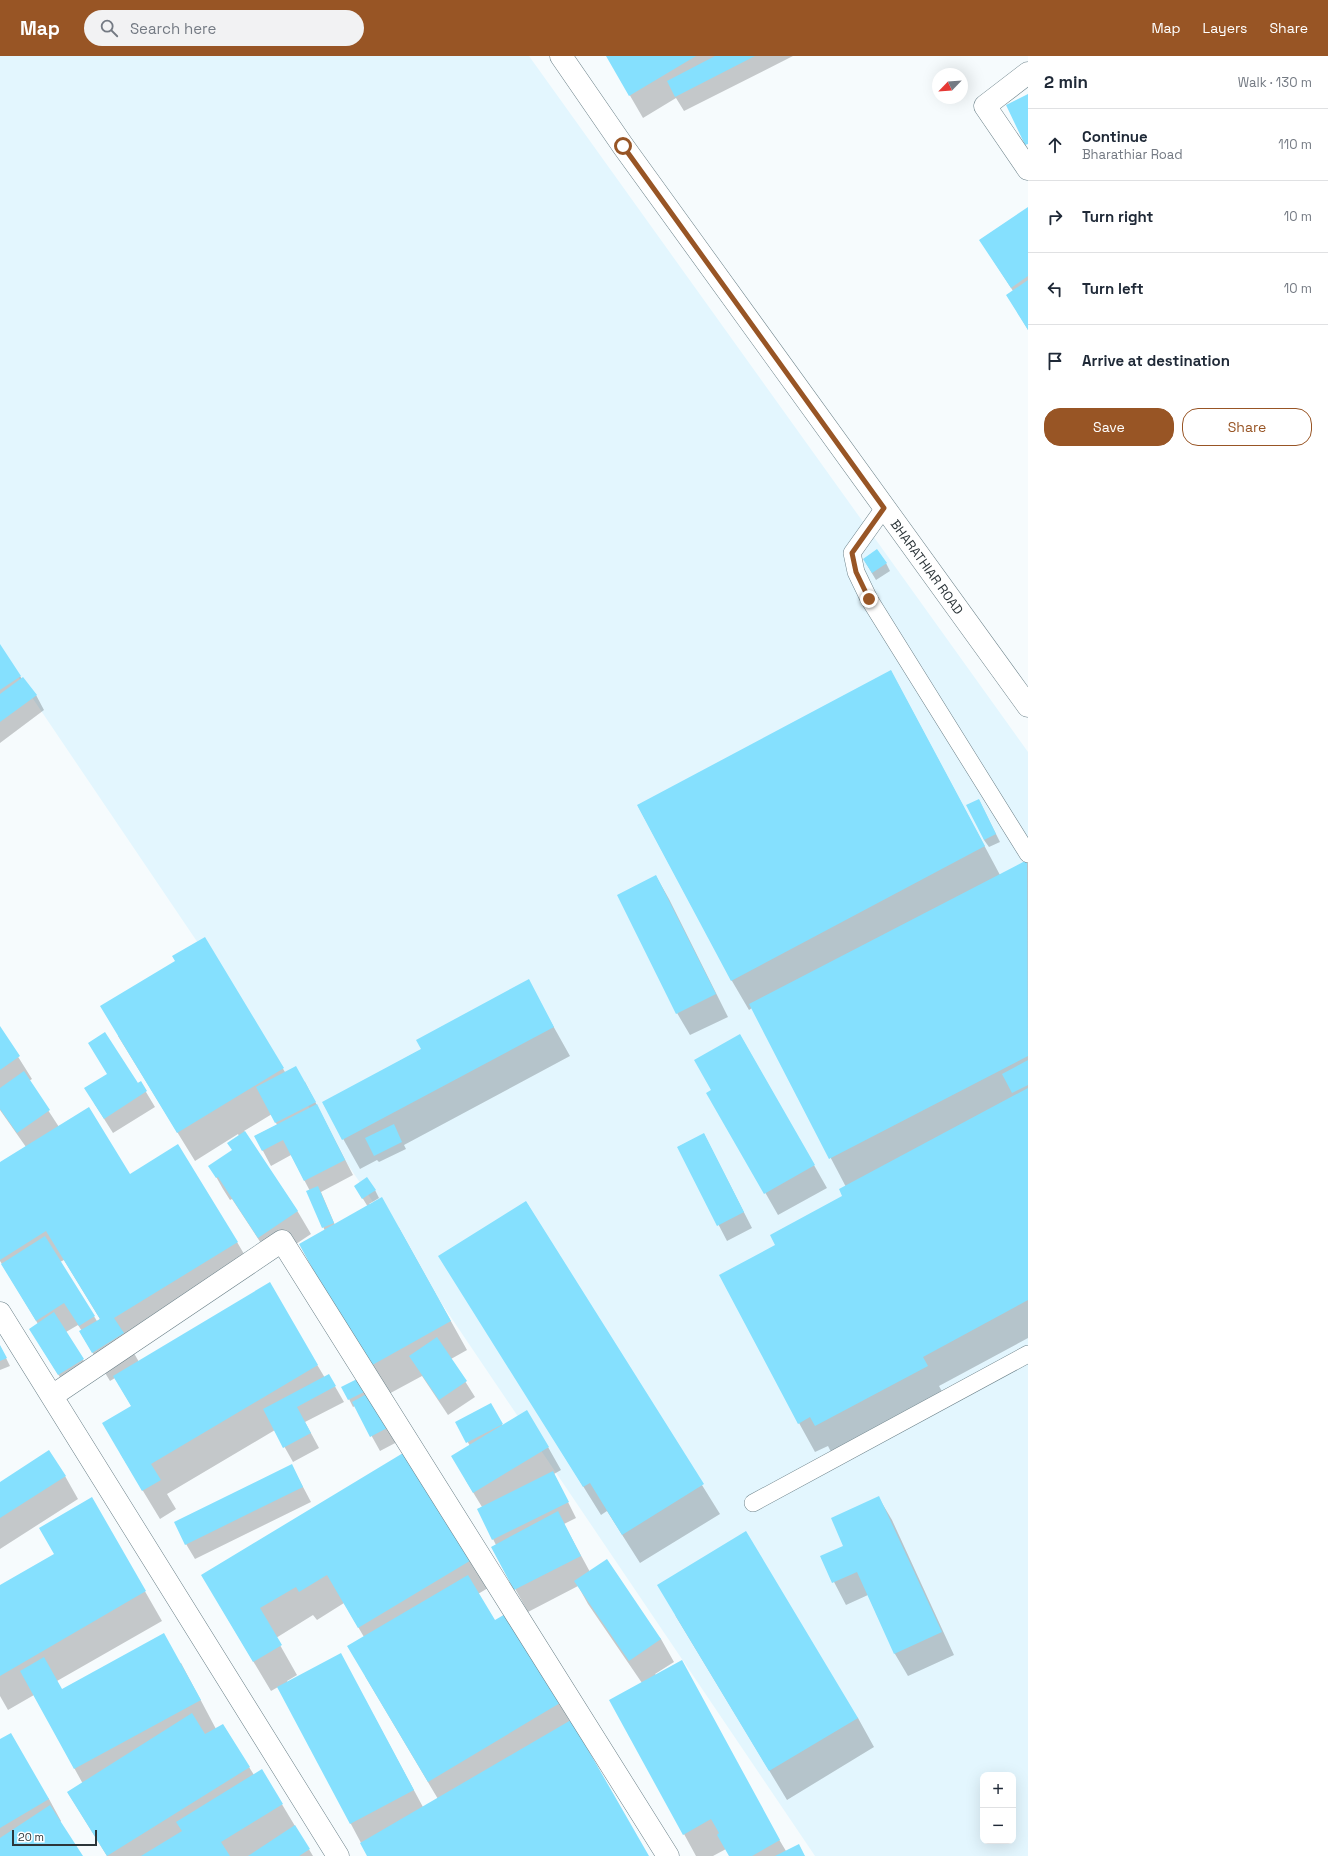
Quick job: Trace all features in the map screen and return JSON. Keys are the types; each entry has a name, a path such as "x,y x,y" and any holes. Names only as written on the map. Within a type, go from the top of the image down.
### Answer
{"street":[{"name":"BHARATHIAR ROAD","path":"561,56 628,153 1028,706"},
{"path":"1023,56 1028,66"},
{"path":"1028,73 985,106 1028,169"},
{"path":"52,1396 282,1241 668,1856"},
{"path":"0,1313 338,1856"}],"lane":[{"path":"884,508 852,553 856,572 869,599 1028,854"},
{"path":"753,1503 1028,1354"}],"shaded area":[{"path":"0,56 529,56 1028,752 1028,1856 815,1856 0,650"}],"building":[{"path":"606,56 696,56 629,96"},
{"path":"715,56 755,56 675,97 667,81"},
{"path":"1028,94 1028,144 1025,145 1006,105"},
{"path":"1028,207 1028,276 1011,288 979,240"},
{"path":"1028,280 1028,330 1006,295"},
{"path":"877,549 887,563 872,573 863,559"},
{"path":"0,644 21,676 0,690"},
{"path":"891,670 985,846 731,981 637,805"},
{"path":"23,677 37,695 0,722 0,694"},
{"path":"979,799 996,834 984,840 966,805"},
{"path":"1027,860 1028,1056 829,1159 749,1004"},
{"path":"656,875 716,994 676,1014 617,895"},
{"path":"205,937 284,1068 177,1133 100,1006 175,961 172,956"},
{"path":"529,979 554,1027 342,1140 322,1102 421,1049 416,1040"},
{"path":"0,1026 20,1056 0,1070"},
{"path":"105,1032 138,1083 141,1081 147,1091 104,1119 84,1088 107,1074 88,1043"},
{"path":"740,1034 815,1165 764,1194 706,1093 711,1090 694,1060"},
{"path":"1028,1060 1028,1085 1012,1093 1002,1074"},
{"path":"296,1066 316,1102 275,1123 256,1087"},
{"path":"24,1071 50,1110 17,1133 0,1109 0,1088"},
{"path":"1028,1088 1028,1300 923,1357 928,1366 815,1426 810,1417 798,1424 719,1275 775,1245 770,1235 842,1196 839,1189"},
{"path":"317,1104 345,1160 304,1181 283,1140 262,1151 254,1136"},
{"path":"89,1107 130,1174 178,1144 238,1242 114,1318 124,1333 92,1353 79,1331 100,1319 46,1231 0,1260 0,1162"},
{"path":"394,1124 402,1142 374,1156 365,1138"},
{"path":"245,1131 298,1211 258,1238 218,1177 216,1178 208,1166 232,1150 227,1143"},
{"path":"704,1133 744,1212 717,1226 677,1147"},
{"path":"367,1177 376,1190 362,1199 354,1186"},
{"path":"318,1186 334,1223 322,1228 306,1191"},
{"path":"382,1197 451,1321 367,1368 299,1244"},
{"path":"526,1201 704,1484 622,1535 590,1483 583,1487 438,1256"},
{"path":"45,1236 95,1316 79,1326 64,1303 36,1321 1,1264"},
{"path":"270,1282 318,1365 151,1464 161,1480 142,1491 102,1423 131,1406 113,1376"},
{"path":"54,1312 84,1359 58,1375 29,1329"},
{"path":"437,1337 467,1381 439,1400 409,1356"},
{"path":"0,1345 7,1358 0,1361"},
{"path":"329,1374 336,1386 297,1407 311,1433 283,1448 263,1409"},
{"path":"363,1376 370,1389 348,1400 341,1387"},
{"path":"372,1391 391,1426 370,1437 352,1402"},
{"path":"491,1403 503,1424 466,1443 455,1422"},
{"path":"527,1410 549,1447 473,1493 451,1456"},
{"path":"49,1450 66,1476 0,1518 0,1482"},
{"path":"408,1450 473,1559 358,1628 327,1575 299,1592 296,1587 260,1608 282,1645 253,1662 201,1575"},
{"path":"292,1464 303,1487 185,1545 174,1522"},
{"path":"553,1471 569,1502 492,1540 477,1509"},
{"path":"879,1496 942,1632 894,1654 857,1572 832,1583 820,1556 843,1546 831,1518"},
{"path":"92,1497 146,1591 0,1676 0,1585 54,1554 39,1528"},
{"path":"558,1511 581,1556 514,1590 491,1547"},
{"path":"746,1531 858,1718 769,1771 657,1585"},
{"path":"607,1559 661,1639 629,1661 574,1581"},
{"path":"468,1575 495,1620 507,1613 560,1703 428,1782 347,1646"},
{"path":"164,1633 201,1700 74,1769 20,1671 44,1657 62,1689"},
{"path":"341,1653 414,1790 350,1824 277,1687"},
{"path":"682,1660 780,1840 752,1856 729,1856 717,1835 719,1833 711,1819 683,1835 609,1700"},
{"path":"192,1713 205,1734 223,1724 250,1767 107,1856 67,1792"},
{"path":"571,1720 649,1856 367,1856 360,1843"},
{"path":"11,1733 49,1799 0,1828 0,1739"},
{"path":"262,1769 283,1804 221,1842 230,1856 141,1856 182,1831 176,1822"},
{"path":"50,1805 83,1856 0,1856 0,1838"},
{"path":"295,1825 310,1849 299,1856 248,1856"},
{"path":"799,1844 805,1856 775,1856"}],"route":[{"path":"623,146 884,508 852,553 856,572 869,599"}]}
